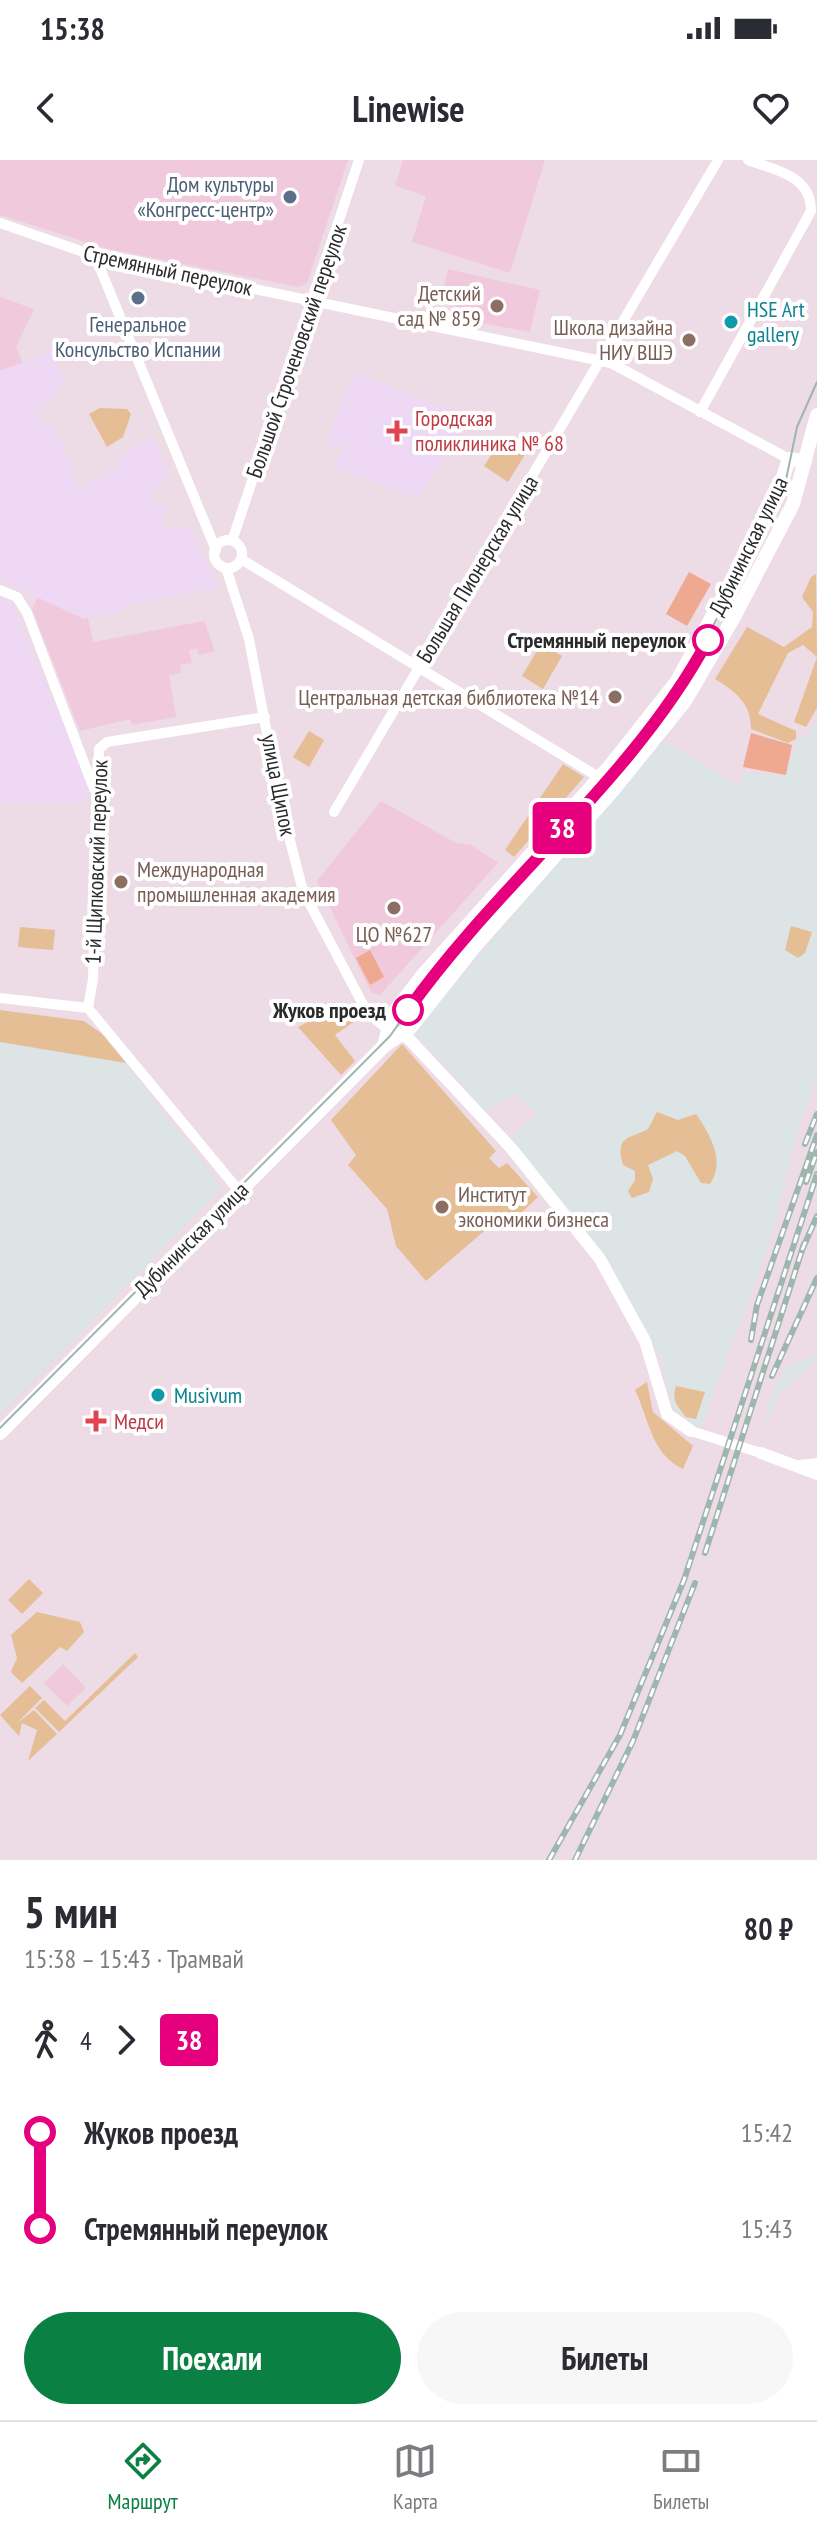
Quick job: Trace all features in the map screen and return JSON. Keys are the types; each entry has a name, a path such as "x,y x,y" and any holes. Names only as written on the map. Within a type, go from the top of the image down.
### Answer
{"main road":[{"name":"Дубининская улица","path":"0,1433 384,1046 405,1036 685,701 728,629 799,489 817,415"},
{"path":"789,459 805,462"},
{"name":"Дубининская улица","path":"384,1046 395,1009 449,942 471,923 600,778 677,681 769,512 789,459"}],"street":[{"name":"Большой Строченовский переулок","path":"232,541 359,160"},
{"name":"Большая Пионерская улица","path":"334,812 718,160"},
{"path":"700,412 811,211 811,201 798,178 748,160"},
{"name":"Стремянный переулок","path":"0,223 95,256 601,360 789,459"},
{"path":"95,256 216,550 216,561 226,568 235,566 241,559 241,550 232,541 221,543 216,550"},
{"path":"241,559 600,778"},
{"name":"улица Щипок","path":"226,568 246,630 280,802 303,891 367,1012 387,1029"},
{"path":"0,590 17,597 27,613 97,797"},
{"name":"1-й Щипковский переулок","path":"88,1008 93,979 97,797 102,746 265,717"},
{"path":"74,733 84,741 102,746"},
{"path":"0,998 88,1008 239,1191"},
{"path":"387,1029 405,1036 511,1148 589,1244 645,1341 667,1414 691,1431 800,1465 817,1474"},
{"path":"800,1465 817,1463"}],"shaded area":[{"path":"0,160 348,160 307,283 299,287 108,249 0,215"},
{"path":"403,160 545,160 510,273 412,242 426,196 395,186"},
{"name":"Детский сад № 859","path":"448,269 540,290 530,332 453,318 460,293 444,286"},
{"path":"0,297 34,309 16,347 23,363 0,371"},
{"path":"54,350 58,353 57,364 66,384 55,390 58,397 36,409 43,423 50,420 73,466 69,468 79,488 111,472 121,464 118,459 153,437 168,473 163,483 151,491 157,505 166,504 168,510 161,516 167,530 183,526 193,531 218,587 124,606 124,611 84,619 0,580 0,371"},
{"name":"Городская поликлиника № 68","path":"354,372 470,418 418,498 335,467 344,444 325,446"},
{"path":"100,408 127,409 131,414 123,437 107,447 89,414"},
{"path":"502,438 526,453 508,482 484,466"},
{"path":"689,572 711,584 687,626 666,614"},
{"path":"816,574 817,657 803,645 788,653 758,714 796,731 796,739 788,743 751,729 748,712 741,699 715,679 747,627 784,647 812,627 813,612 802,597 811,577"},
{"path":"39,595 88,618 93,642 204,621 215,651 199,655 197,648 189,650 192,663 180,665 181,673 169,675 176,717 132,725 130,719 80,731 32,609"},
{"path":"0,596 11,603 84,773 88,802 0,802"},
{"path":"541,644 562,656 543,689 522,676"},
{"path":"817,657 817,708 806,727 794,722"},
{"path":"811,725 817,726 817,1074 793,1147 769,1245 700,1430 673,1409 661,1360 609,1260 510,1138 537,1114 516,1093 485,1111 415,1032 660,739 742,787 742,772 784,776 800,735 807,737"},
{"path":"309,731 324,740 309,767 293,757"},
{"path":"751,733 792,745 786,775 743,767"},
{"path":"563,764 584,777 514,857 505,850"},
{"name":"ЦО №627","path":"381,801 456,843 471,845 498,863 380,995 371,992 317,881"},
{"path":"791,926 812,932 805,953 798,958 785,950"},
{"path":"20,927 55,930 53,950 18,947"},
{"path":"370,950 384,977 370,985 356,958"},
{"path":"345,1003 355,1021 335,1035 355,1061 341,1075 298,1027"},
{"path":"0,1010 84,1021 102,1034 126,1063 0,1042"},
{"path":"0,1042 126,1063 222,1188 0,1415"},
{"path":"402,1044 496,1151 489,1158 499,1168 507,1163 538,1197 519,1215 497,1220 426,1281 396,1246 387,1209 348,1165 356,1155 331,1120"},
{"path":"657,1112 678,1120 696,1114 714,1148 715,1175 710,1184 701,1183 685,1156 677,1151 648,1165 653,1179 649,1192 632,1198 628,1191 635,1180 635,1171 623,1165 622,1143 648,1129"},
{"path":"817,1354 817,1361 780,1393 764,1430 768,1405 781,1374 791,1365"},
{"path":"647,1382 653,1412 693,1446 683,1469 664,1454 652,1435 635,1390"},
{"path":"676,1386 705,1392 696,1419 686,1417 678,1406 674,1395"},
{"path":"29,1579 43,1593 22,1614 8,1600"},
{"path":"37,1612 80,1622 84,1632 67,1651 60,1647 22,1683 11,1672 17,1658 11,1635"},
{"path":"135,1653 138,1657 59,1732 35,1708 44,1700 65,1721"},
{"path":"63,1664 86,1688 67,1706 44,1683"},
{"path":"30,1686 42,1698 16,1724 34,1710 57,1734 28,1761 37,1730 22,1723 19,1736 0,1715"}],"tram line":[{"path":"0,1428 390,1036 437,970 606,780 676,694 782,499 797,427 817,382"},
{"name":"38","path":"408,1010 437,970 611,774 676,694 708,640"}],"railway":[{"path":"805,1144 817,1114"},
{"path":"751,1340 757,1305 817,1135"},
{"path":"806,1182 817,1152"},
{"path":"549,1860 620,1735 684,1580 817,1174"},
{"path":"802,1250 817,1216"},
{"path":"705,1553 804,1244"},
{"path":"772,1376 817,1278"},
{"path":"575,1860 633,1741 695,1583"}],"place":[{"name":"Дом культуры «Конгресс-центр»","path":"290,197"},
{"name":"Генеральное Консульство Испании","path":"138,298"},
{"name":"Детский сад № 859","path":"497,306"},
{"name":"HSE Art gallery","path":"731,322"},
{"name":"Школа дизайна НИУ ВШЭ","path":"689,340"},
{"name":"Городская поликлиника № 68","path":"397,431"},
{"name":"Стремянный переулок","path":"708,640"},
{"name":"Центральная детская библиотека №14","path":"615,697"},
{"name":"Международная промышленная академия","path":"121,882"},
{"name":"ЦО №627","path":"394,908"},
{"name":"Жуков проезд","path":"408,1010"},
{"name":"Институт экономики бизнеса","path":"442,1207"},
{"name":"Musivum","path":"158,1395"},
{"name":"Медси","path":"96,1421"}]}
